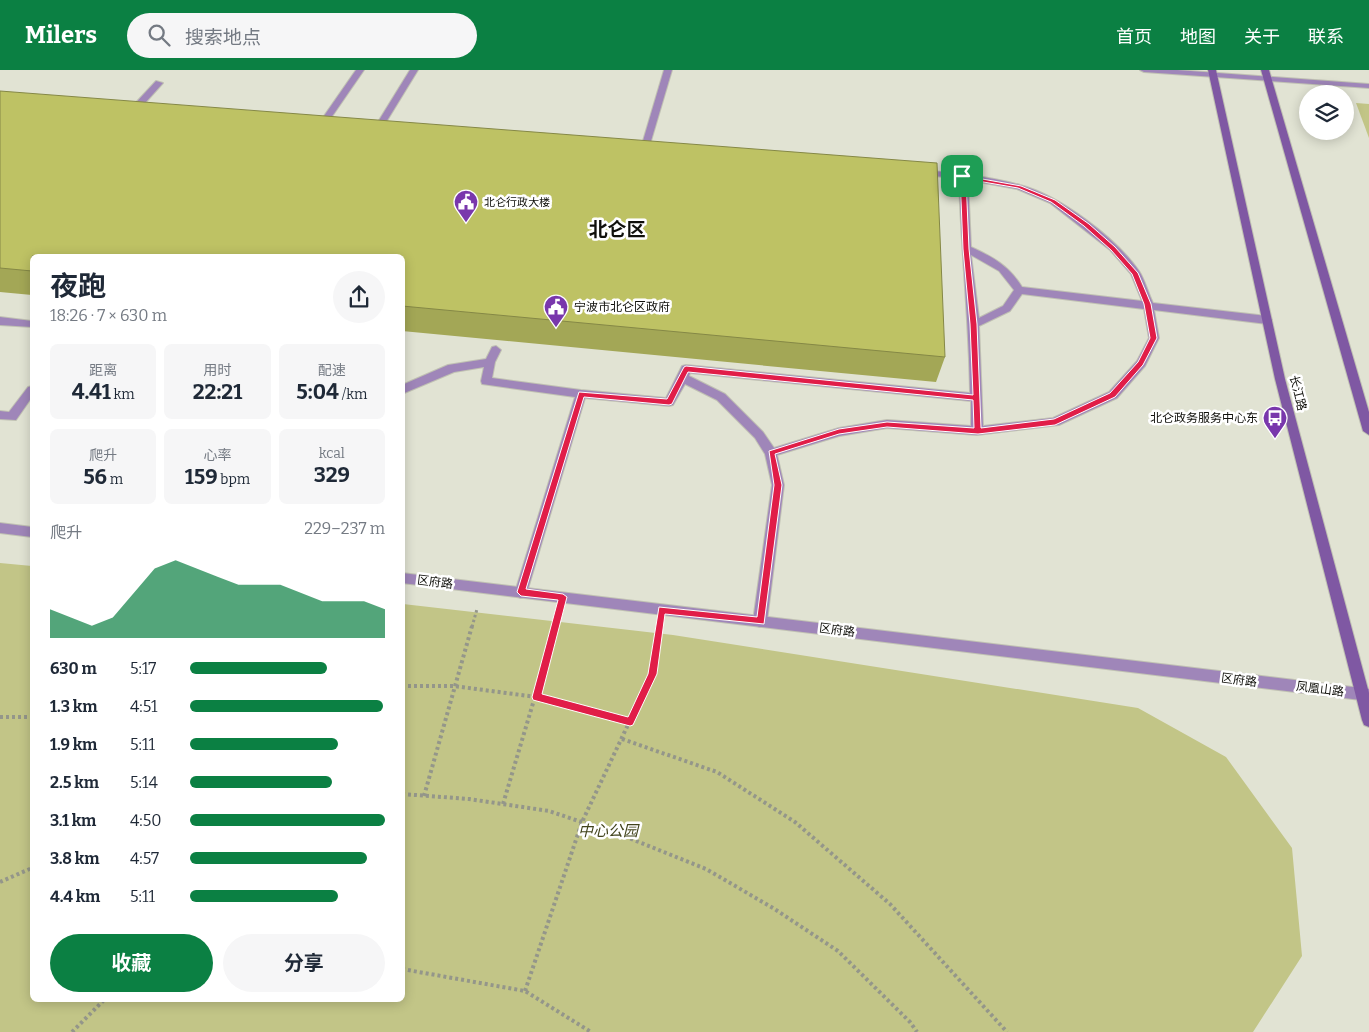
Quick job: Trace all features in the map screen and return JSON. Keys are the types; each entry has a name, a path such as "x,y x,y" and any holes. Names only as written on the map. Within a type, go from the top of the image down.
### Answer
{"main road":[{"name":"长江路","path":"1212,72 1280,379 1366,695 1369,720"},
{"path":"1266,74 1369,431"}],"street":[{"path":"311,125 326,126 360,70"},
{"path":"387,131 372,130 414,70"},
{"path":"644,151 668,70"},
{"path":"1144,70 1266,74 1369,86"},
{"path":"143,112 128,111 159,83"},
{"path":"634,150 654,152"},
{"path":"771,453 839,432 887,424 978,431 1055,422 1113,395 1141,363 1154,338 1148,304 1135,273 1113,248 1053,201 1019,187 962,176 913,172"},
{"path":"962,176 966,249 974,324 978,431"},
{"path":"966,249 996,261 1010,274 1019,290"},
{"path":"1019,290 1148,304 1267,320"},
{"path":"974,324 1001,313 1014,303 1019,290"},
{"path":"0,321 30,324"},
{"path":"496,350 490,362 486,381 581,394 669,402 686,369 976,398"},
{"path":"405,389 452,368 490,362"},
{"path":"683,378 721,396 759,435 771,453 778,485 760,621"},
{"path":"0,415 12,417 30,393"},
{"path":"521,592 581,394"},
{"path":"0,528 30,532"},
{"name":"区府路","path":"405,578 1272,684"},
{"name":"凤凰山路","path":"1272,684 1366,695"}],"path":[{"path":"424,796 483,588"},
{"path":"502,804 536,697 563,597"},
{"path":"525,991 582,822 652,674 662,610"},
{"path":"405,686 454,686 536,697 630,722"},
{"path":"0,717 30,717"},
{"path":"622,739 717,772 795,822 890,904 1007,1032"},
{"path":"405,794 469,799 549,811 629,838 706,869 774,908 838,951 910,1022 917,1032"},
{"path":"0,882 30,869"},
{"path":"405,970 525,991 591,1032"},
{"path":"72,1032 102,1002"}],"green space":[{"path":"1356,103 1369,104 1369,138"},
{"name":"中心公园","path":"0,563 30,566 30,1002 405,1002 405,604 673,635 1138,708 1226,757 1292,848 1302,956 1253,1032 0,1032"}],"building":[{"name":"北仑行政大楼","path":"0,91 937,163 945,357 405,306 405,254 30,254 30,271 0,268"}],"place":[{"name":"北仑行政大楼","path":"466,223"},
{"name":"宁波市北仑区政府","path":"556,328"},
{"name":"北仑政务服务中心东","path":"1275,439"}],"district":[{"name":"北仑区","path":"617,229"}],"route":[{"path":"962,176 966,249 974,324 978,431 887,424 839,432 771,453 778,485 760,621 662,610 652,674 630,722 536,697 563,597 521,592 581,394 669,402 686,369 976,398 978,431 1055,422 1113,395 1141,363 1154,338 1148,304 1135,273 1113,248 1053,201 1019,187 962,176"}]}
